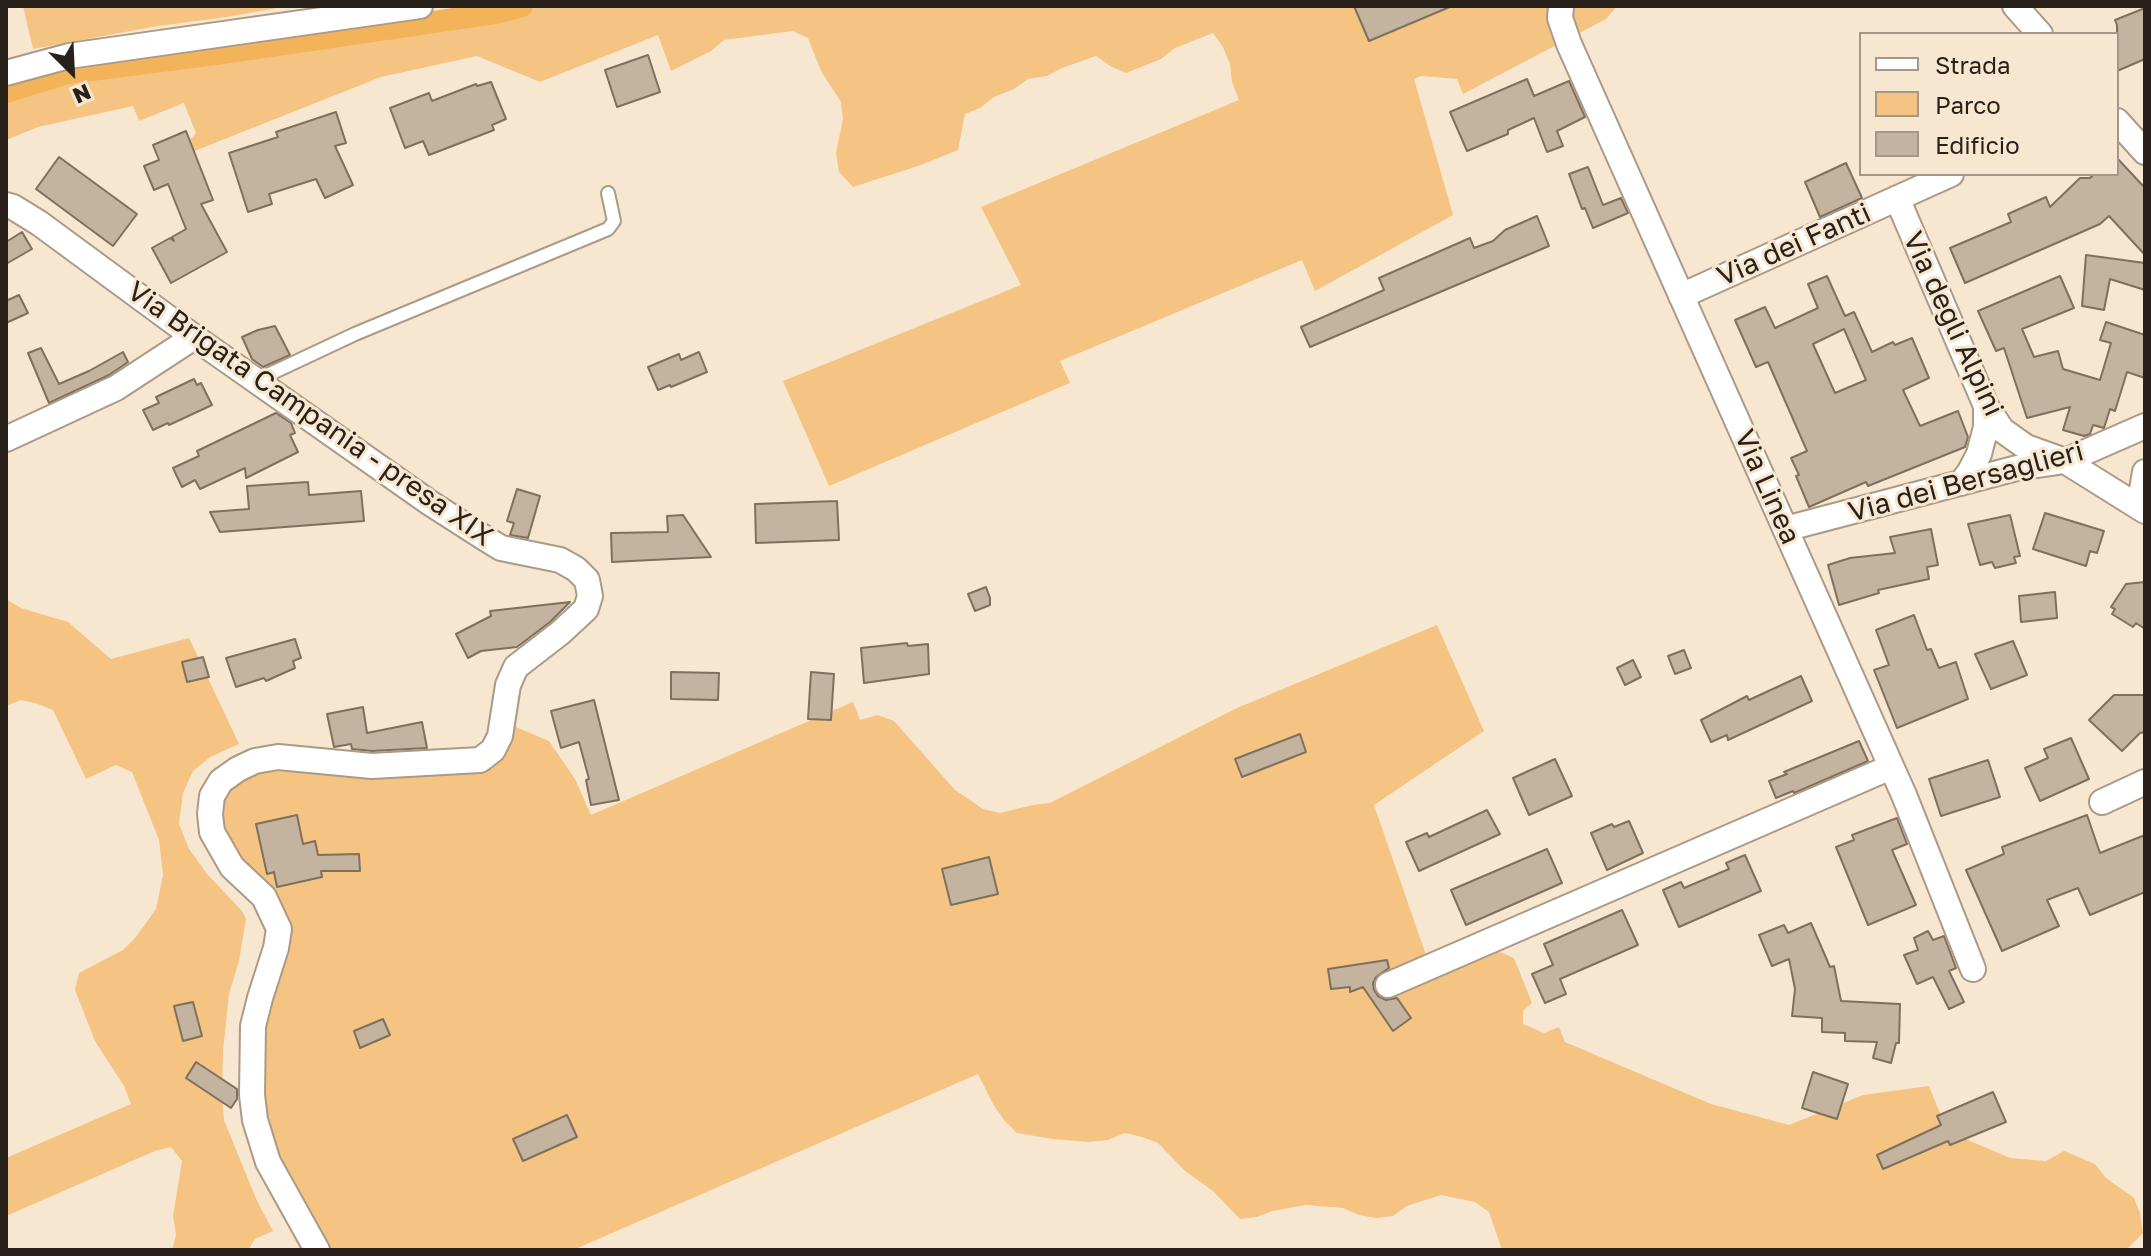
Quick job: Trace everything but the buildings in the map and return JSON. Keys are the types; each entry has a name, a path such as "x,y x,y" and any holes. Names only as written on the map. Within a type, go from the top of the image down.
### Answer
{"street":[{"path":"6,73 69,56 420,6"},
{"name":"Via Linea","path":"1561,6 1560,18 1569,44 1891,767 1973,969"},
{"path":"2020,7 2039,32"},
{"path":"2119,123 2145,152"},
{"name":"Via dei Fanti","path":"1681,296 1946,176"},
{"name":"Via degli Alpini","path":"1897,198 1986,406 2002,430 2026,447 2065,461 2142,509"},
{"name":"Via Brigata Campania - presa XIX","path":"6,205 39,223 194,337 430,503 501,548 560,560 587,580 590,596 586,609 516,667 508,685 500,736 493,750 480,760 372,766 278,757 255,761 238,769 221,781 212,796 212,832 232,867 264,897 279,929 253,1026 252,1095 255,1120 268,1162 317,1250"},
{"path":"6,439 116,388 194,337"},
{"path":"1961,483 1979,454 1986,427 1986,406"},
{"name":"Via dei Bersaglieri","path":"1785,529 2017,468 2065,461 2145,426"},
{"path":"2142,509 2145,472"},
{"path":"1388,985 1891,767"},
{"path":"2102,802 2145,782"}],"lane":[{"path":"257,380 355,334 608,229 614,221 608,193"}],"green space":[{"path":"23,6 288,6 33,49"},
{"path":"502,6 1617,6 1606,19 1463,94 1457,79 1421,76 1414,79 1453,215 1315,291 1302,260 1060,361 1070,383 829,486 783,381 1021,285 981,207 1239,100 1232,82 1230,64 1213,33 1126,73 1096,56 1047,76 1028,79 965,114 958,150 853,187 839,172 836,153 843,119 841,102 821,71 808,38 793,31 724,40 711,51 671,71 658,35 540,82 477,56 381,77 187,154 188,142 196,133 184,103 139,121 133,106 38,127 6,140 6,90 31,82 322,32"},
{"path":"6,599 21,608 68,622 111,659 189,638 239,744 210,757 193,771 183,793 179,824 189,849 246,919 239,961 229,994 223,1052 224,1120 257,1201 273,1231 255,1239 248,1250 172,1250 176,1235 173,1216 182,1161 171,1147 155,1151 6,1216 6,1158 131,1104 124,1086 95,1041 75,990 79,973 123,950 136,937 156,909 163,875 159,840 132,772 116,765 86,779 53,710 21,700 6,706"},
{"path":"1437,625 1484,731 1374,805 1427,958 1493,949 1514,958 1532,1003 1523,1011 1523,1024 1544,1033 1559,1027 1565,1042 1711,1104 1789,1125 1863,1095 1929,1086 1947,1131 2010,1158 2046,1161 2064,1151 2095,1164 2106,1178 2134,1198 2143,1233 2126,1250 1502,1250 1489,1212 1475,1202 1441,1195 1407,1206 1393,1216 1376,1218 1343,1208 1306,1205 1240,1219 1158,1143 1125,1133 1108,1140 1090,1142 1017,1133 993,1104 978,1074 573,1250 321,1250 286,1187 254,1094 277,934 233,855 214,802 219,791 250,774 271,771 352,775 472,764 504,722 549,741 575,779 591,815 853,702 860,720 878,715 894,721 955,790 983,809 1000,813 1050,803 1237,708"}],"waterway":[{"path":"6,92 68,73 495,13 522,6"}]}
